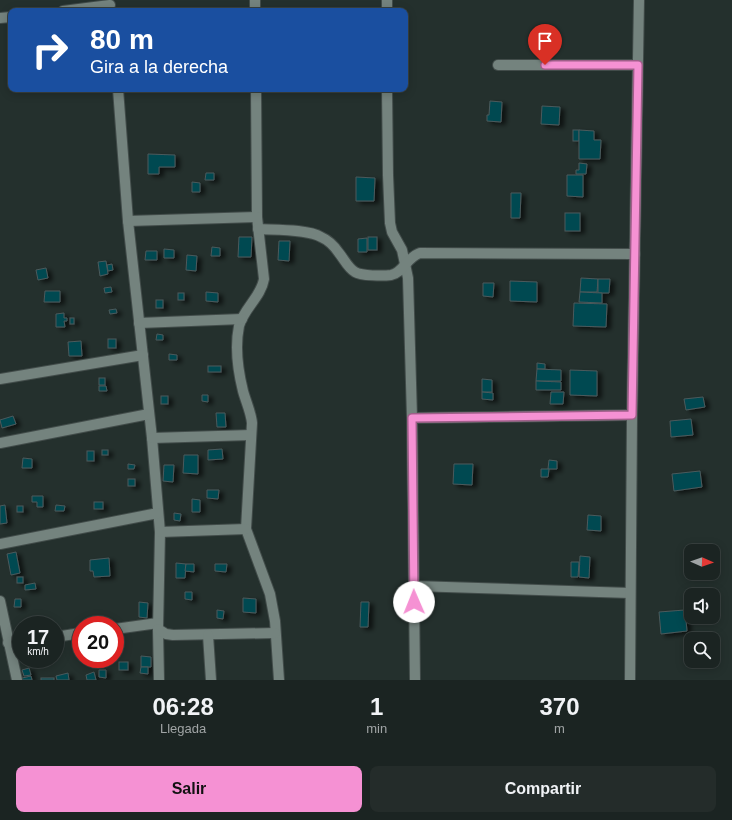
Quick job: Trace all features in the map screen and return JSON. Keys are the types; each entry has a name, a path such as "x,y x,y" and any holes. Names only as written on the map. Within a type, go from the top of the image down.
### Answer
{"street":[{"path":"630,680 632,415 639,0"},
{"path":"91,8 110,6"},
{"path":"498,65 638,65"},
{"path":"118,92 128,221 152,438 160,532 158,626 159,680"},
{"path":"256,92 257,217 264,279 263,286 249,306 239,326 238,348 243,392 251,414 246,529 270,594 276,633 279,680"},
{"path":"388,92 388,175 390,223 392,232 402,250 408,278 412,418 415,680"},
{"path":"128,221 257,217"},
{"path":"258,229 312,232 317,234 339,253 350,269 358,274 392,275 397,273 414,255 420,253 635,254"},
{"path":"139,323 242,319"},
{"path":"0,379 143,355"},
{"path":"0,443 149,414"},
{"path":"412,418 632,415"},
{"path":"152,438 251,435"},
{"path":"0,544 158,512"},
{"path":"160,532 246,529"},
{"path":"414,586 630,593"},
{"path":"0,601 2,629 8,643 17,680"},
{"path":"124,628 158,626 166,634 172,635 276,633"},
{"path":"208,635 211,680"},
{"path":"8,643 12,642"}],"building":[{"path":"490,101 502,102 501,122 487,121"},
{"path":"542,106 560,107 559,125 541,124"},
{"path":"573,130 579,130 579,141 573,141"},
{"path":"579,130 594,131 594,140 601,140 600,159 579,159"},
{"path":"148,154 175,155 175,167 159,167 159,174 148,174"},
{"path":"579,163 587,164 586,174 576,174 576,170 579,170"},
{"path":"206,173 214,173 214,180 205,180"},
{"path":"567,175 583,175 583,197 567,196"},
{"path":"356,177 375,178 374,201 356,201"},
{"path":"192,182 200,183 200,192 192,192"},
{"path":"511,193 521,193 520,218 511,218"},
{"path":"565,213 580,213 580,231 565,231"},
{"path":"239,237 252,237 251,257 238,257"},
{"path":"368,237 377,237 377,250 368,250"},
{"path":"367,238 367,252 358,252 358,239"},
{"path":"279,241 290,241 289,261 278,260"},
{"path":"212,247 220,248 220,256 211,256"},
{"path":"164,249 174,250 174,258 164,258"},
{"path":"146,251 157,251 157,260 145,260"},
{"path":"187,255 197,256 196,271 186,270"},
{"path":"106,261 108,274 100,276 98,262"},
{"path":"112,264 113,270 108,271 107,265"},
{"path":"46,268 48,278 38,280 36,270"},
{"path":"581,278 598,279 597,292 580,292"},
{"path":"598,279 610,279 609,293 598,293"},
{"path":"510,281 537,282 537,302 510,301"},
{"path":"483,283 494,283 493,297 483,296"},
{"path":"111,287 112,292 105,293 104,288"},
{"path":"45,291 60,291 60,302 44,302"},
{"path":"206,292 218,293 218,302 206,301"},
{"path":"580,292 602,293 602,303 579,302"},
{"path":"178,293 184,293 184,300 178,300"},
{"path":"156,300 163,300 163,308 156,308"},
{"path":"574,303 607,304 606,327 573,326"},
{"path":"116,309 117,313 110,314 109,310"},
{"path":"64,313 64,318 67,318 67,321 64,321 65,327 56,327 56,314"},
{"path":"70,318 74,318 74,324 70,324"},
{"path":"157,334 163,335 163,340 156,340"},
{"path":"108,339 116,339 116,348 108,348"},
{"path":"81,341 82,356 69,356 68,342"},
{"path":"169,354 177,355 177,360 169,360"},
{"path":"537,363 545,364 545,369 537,369"},
{"path":"208,366 221,366 221,372 208,372"},
{"path":"537,369 561,370 561,381 536,381"},
{"path":"570,370 597,371 597,396 570,395"},
{"path":"99,378 105,378 105,385 99,385"},
{"path":"482,379 492,380 492,392 482,392"},
{"path":"536,381 561,382 561,390 536,390"},
{"path":"99,386 106,386 107,391 99,391"},
{"path":"482,392 493,393 493,400 482,399"},
{"path":"551,392 564,392 563,404 550,404"},
{"path":"202,395 208,395 208,402 202,401"},
{"path":"161,396 168,396 168,404 161,404"},
{"path":"703,397 705,407 686,410 684,399"},
{"path":"216,413 225,413 226,427 217,427"},
{"path":"13,416 16,424 2,428 0,420"},
{"path":"691,419 693,435 671,437 670,421"},
{"path":"222,449 223,459 208,460 208,450"},
{"path":"102,450 108,450 108,455 102,455"},
{"path":"87,451 94,451 94,461 87,461"},
{"path":"184,455 198,455 198,474 183,473"},
{"path":"23,458 32,459 32,468 22,468"},
{"path":"549,460 557,461 557,469 548,469"},
{"path":"128,464 135,465 134,469 128,469"},
{"path":"454,464 473,464 472,485 453,484"},
{"path":"164,465 174,465 173,482 163,481"},
{"path":"541,469 549,469 548,477 541,477"},
{"path":"700,471 702,487 674,491 672,474"},
{"path":"128,479 135,479 135,486 128,486"},
{"path":"207,490 219,490 218,499 207,498"},
{"path":"32,496 43,496 43,507 37,507 37,502 32,502"},
{"path":"192,499 200,500 200,512 192,512"},
{"path":"94,502 103,502 103,509 94,509"},
{"path":"5,505 7,523 0,524 0,506"},
{"path":"56,505 65,506 64,511 55,511"},
{"path":"17,506 23,506 23,512 17,512"},
{"path":"174,513 181,514 180,521 174,520"},
{"path":"588,515 601,516 601,531 587,530"},
{"path":"16,552 20,573 11,575 7,554"},
{"path":"580,556 590,557 589,578 579,577"},
{"path":"109,558 110,576 94,577 93,571 90,571 90,560"},
{"path":"571,562 579,562 578,577 571,577"},
{"path":"176,563 186,564 185,578 176,578"},
{"path":"186,564 194,564 194,572 185,571"},
{"path":"215,564 227,564 226,572 215,571"},
{"path":"17,577 23,577 23,583 17,583"},
{"path":"35,583 36,589 25,590 25,585"},
{"path":"185,592 192,592 192,600 185,599"},
{"path":"243,598 256,599 256,613 243,612"},
{"path":"15,599 21,599 21,607 14,607"},
{"path":"139,602 148,603 147,618 139,617"},
{"path":"361,602 369,602 368,627 360,627"},
{"path":"217,610 224,611 223,619 217,618"},
{"path":"684,610 684,624 686,624 687,631 661,634 659,612"},
{"path":"141,656 151,657 151,667 141,667"},
{"path":"124,662 128,662 128,670 119,670 119,668 124,668"},
{"path":"141,667 148,667 148,674 140,673"},
{"path":"29,668 31,675 24,676 22,670"},
{"path":"99,670 106,670 106,678 99,677"},
{"path":"94,672 96,680 87,680 86,675"},
{"path":"68,673 69,680 57,680 56,676"},
{"path":"31,676 32,680 18,680 18,679"},
{"path":"41,678 54,678 54,680 41,680"}],"route":[{"path":"414,602 412,418 632,415 638,65 545,65"}]}
